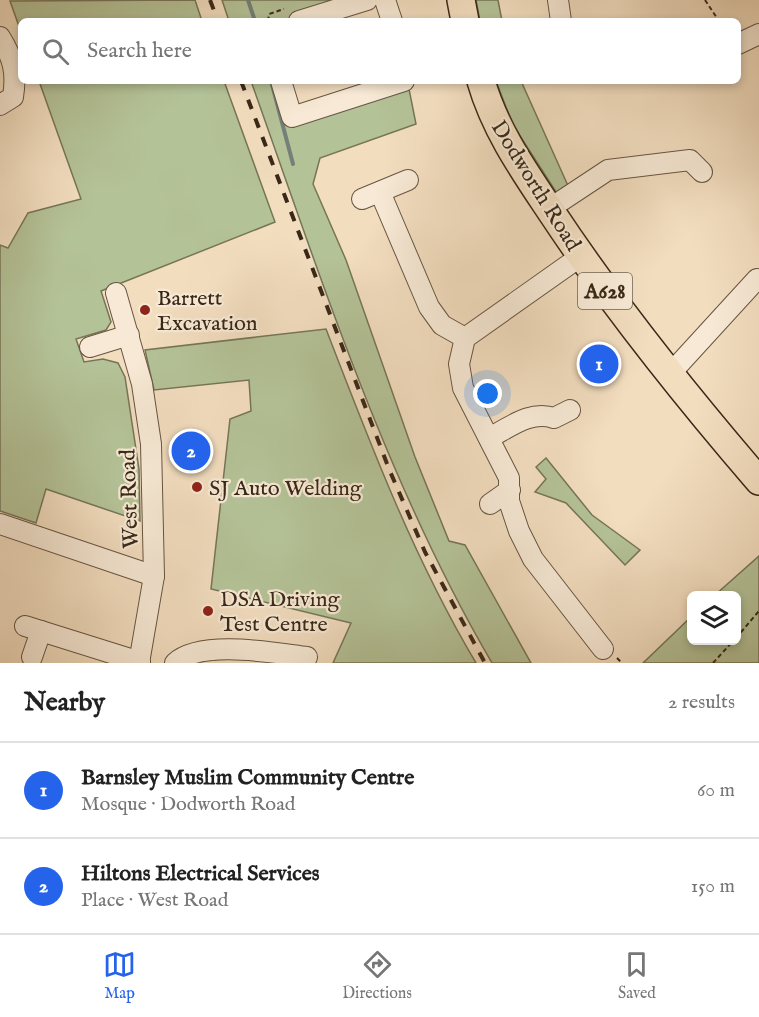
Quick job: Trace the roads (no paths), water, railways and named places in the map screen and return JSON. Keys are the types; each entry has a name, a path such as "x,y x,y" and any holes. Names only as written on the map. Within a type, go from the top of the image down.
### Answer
{"highway":[{"name":"Dodworth Road","path":"482,84 488,104 507,143 581,256 629,324 759,481"}],"street":[{"path":"292,15 367,0"},
{"path":"385,0 391,18"},
{"path":"558,0 561,18"},
{"path":"741,43 759,34"},
{"path":"0,37 12,56 16,75 14,97 0,105"},
{"path":"282,84 292,117 395,84"},
{"path":"549,209 608,170 690,160 702,172"},
{"path":"362,199 408,180"},
{"path":"380,192 429,307 442,325 465,338"},
{"path":"581,256 465,338 459,364 463,388 509,478 509,501 515,521 533,559 603,649"},
{"path":"670,374 757,279"},
{"name":"West Road","path":"116,293 142,384 151,444 154,576 140,662"},
{"path":"90,347 129,335"},
{"path":"489,438 532,416 541,413 554,418 570,410"},
{"path":"490,504 510,490"},
{"path":"0,524 154,576"},
{"path":"32,657 33,629 140,662"},
{"path":"175,663 180,658 216,649 307,657"}],"waterway":[{"path":"248,0 254,18"},
{"path":"272,84 293,164"}],"railway":[{"path":"210,0 217,18"},
{"path":"242,84 389,469 425,552 485,663"}],"place":[{"name":"Barrett Excavation","path":"145,310"},
{"name":"Barnsley Muslim Community Centre","path":"599,364"},
{"name":"Hiltons Electrical Services","path":"191,451"},
{"name":"SJ Auto Welding","path":"197,487"},
{"name":"DSA Driving Test Centre","path":"208,611"}]}
